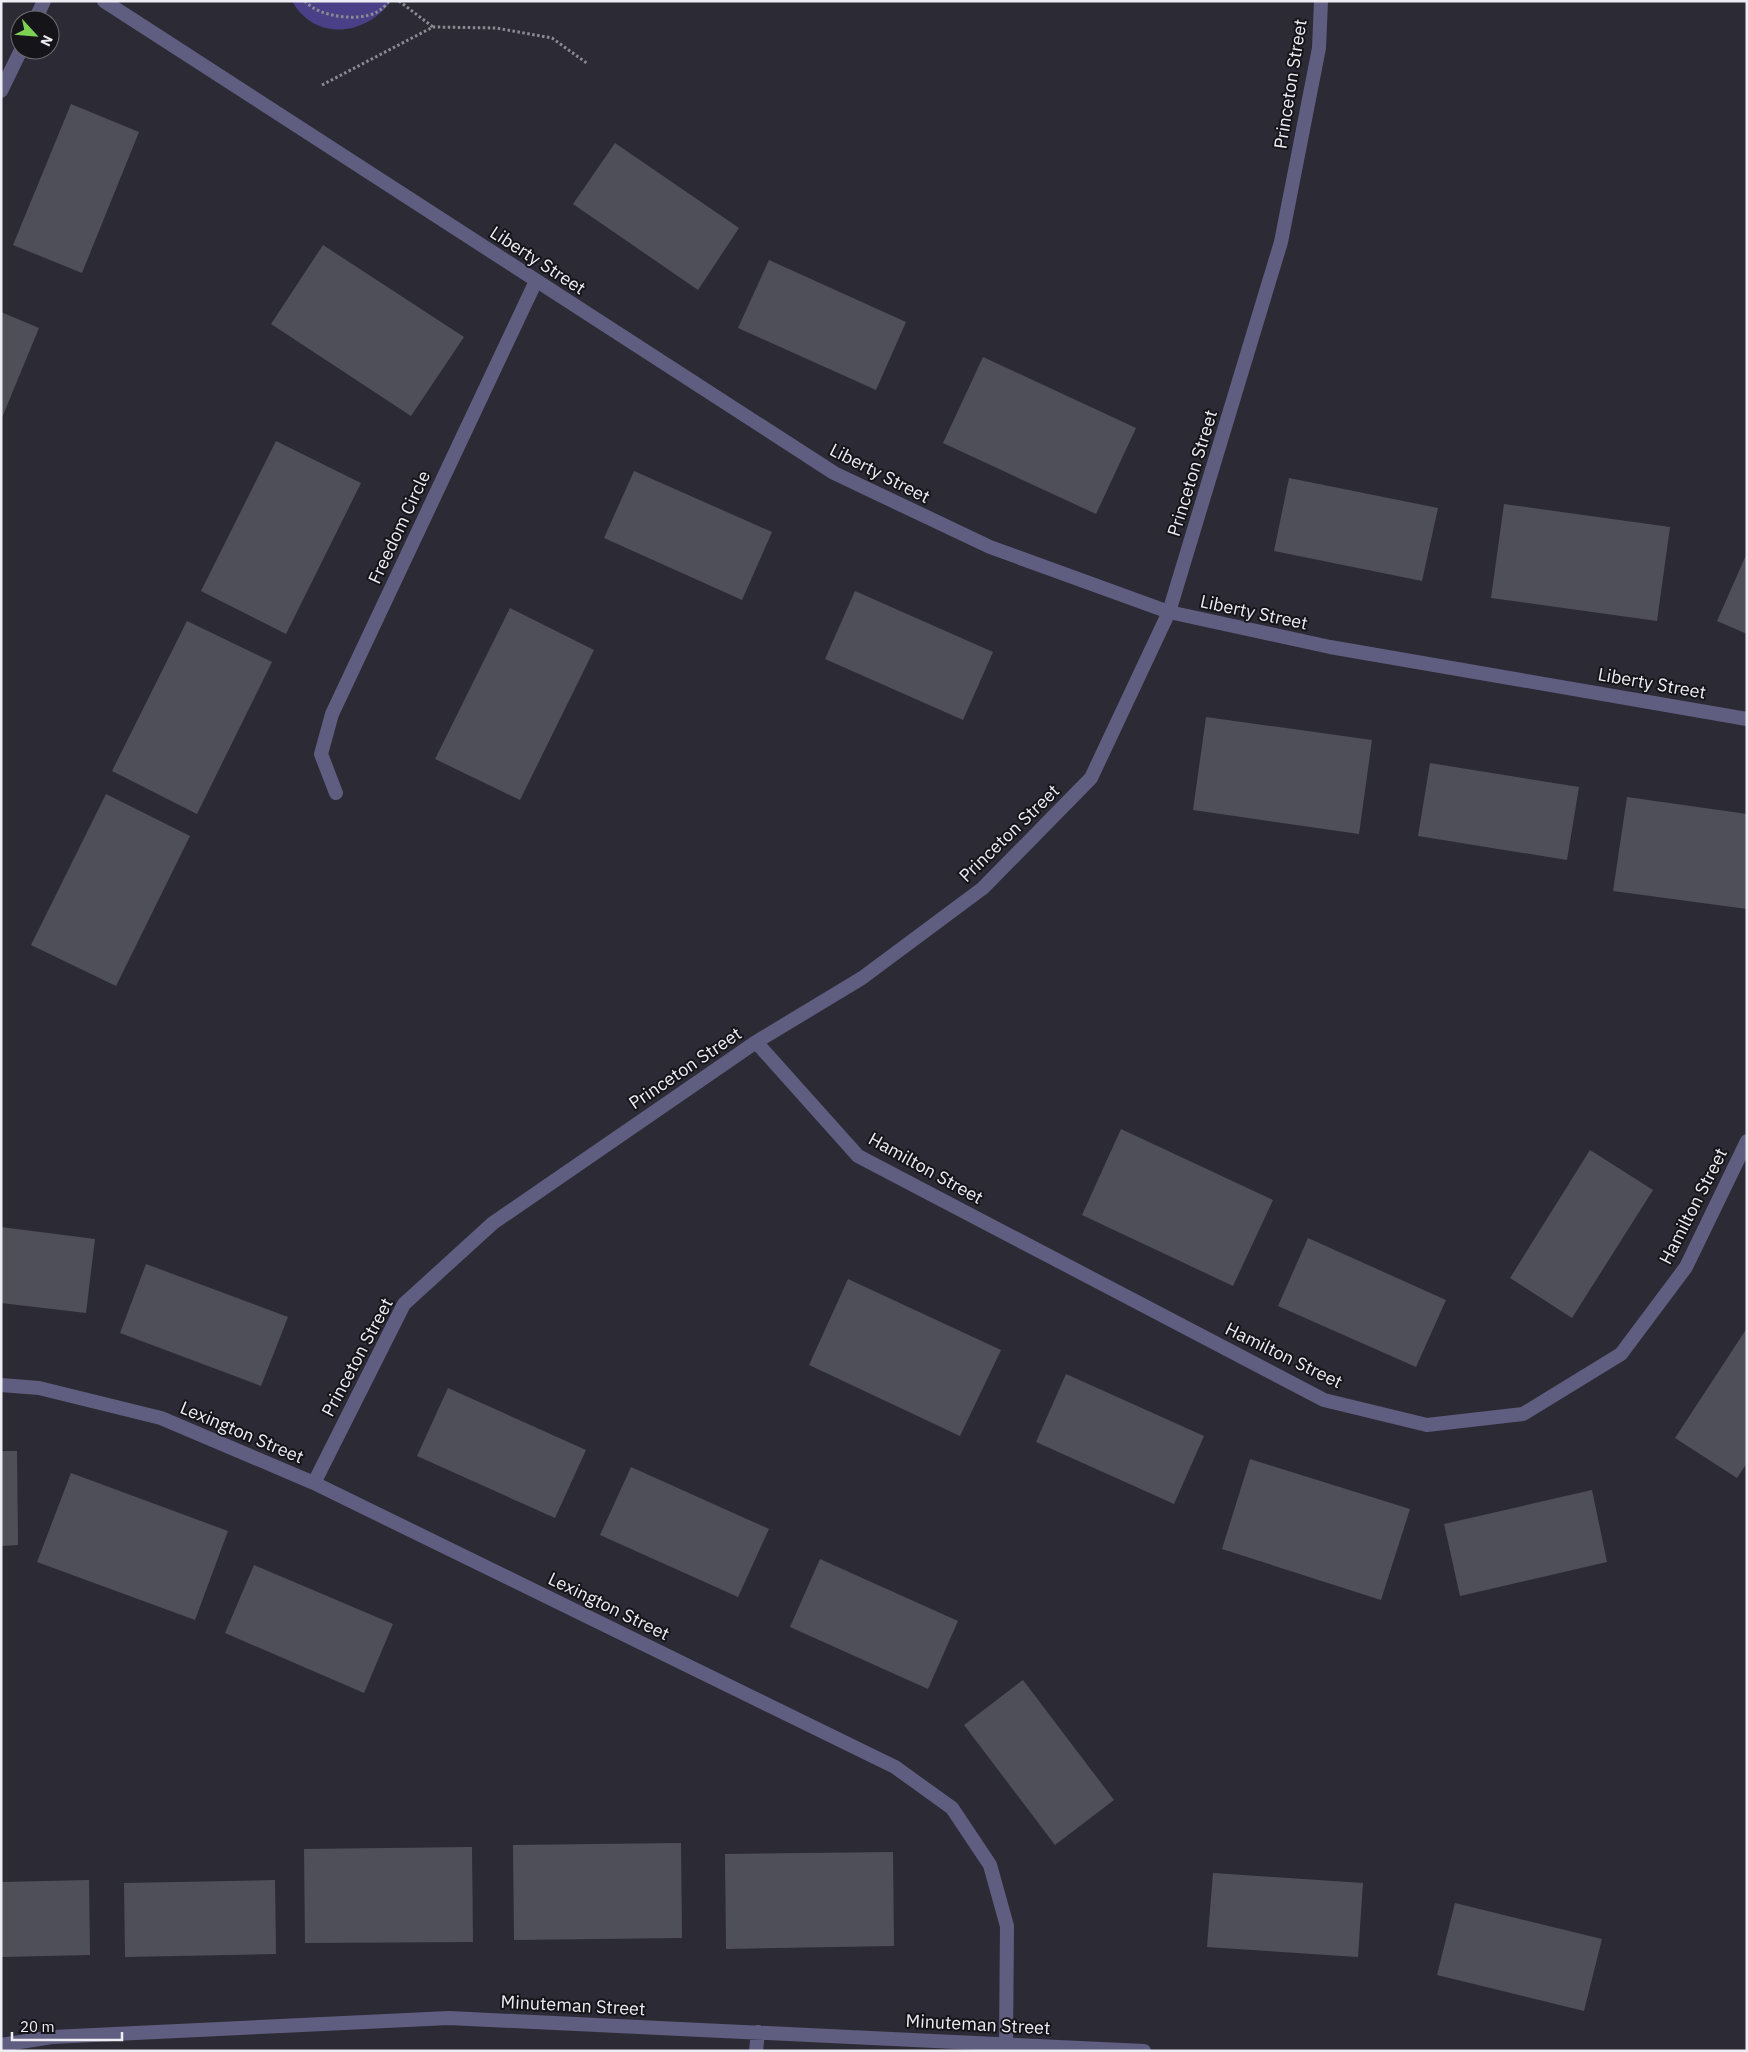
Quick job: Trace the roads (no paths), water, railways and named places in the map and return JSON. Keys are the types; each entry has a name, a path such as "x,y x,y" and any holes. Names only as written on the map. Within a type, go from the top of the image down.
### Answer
{"street":[{"name":"Liberty Street","path":"104,1 834,473 990,547 1169,612 1330,648 1747,719"},
{"name":"Princeton Street","path":"314,1483 404,1304 493,1223 756,1042 862,978 983,888 1091,778 1169,612 1281,242 1319,48 1321,1"},
{"path":"1,91 16,60"},
{"name":"Freedom Circle","path":"336,793 321,754 332,714 536,281"},
{"name":"Hamilton Street","path":"756,1042 858,1156 1324,1400 1427,1425 1524,1414 1621,1354 1686,1267 1747,1141"},
{"name":"Lexington Street","path":"1,1385 39,1388 161,1418 314,1483 895,1767 952,1808 990,1865 1007,1926 1006,2044"},
{"name":"Minuteman Street","path":"1,2045 52,2036 449,2018 1144,2051"},
{"path":"756,2051 758,2032"}]}
